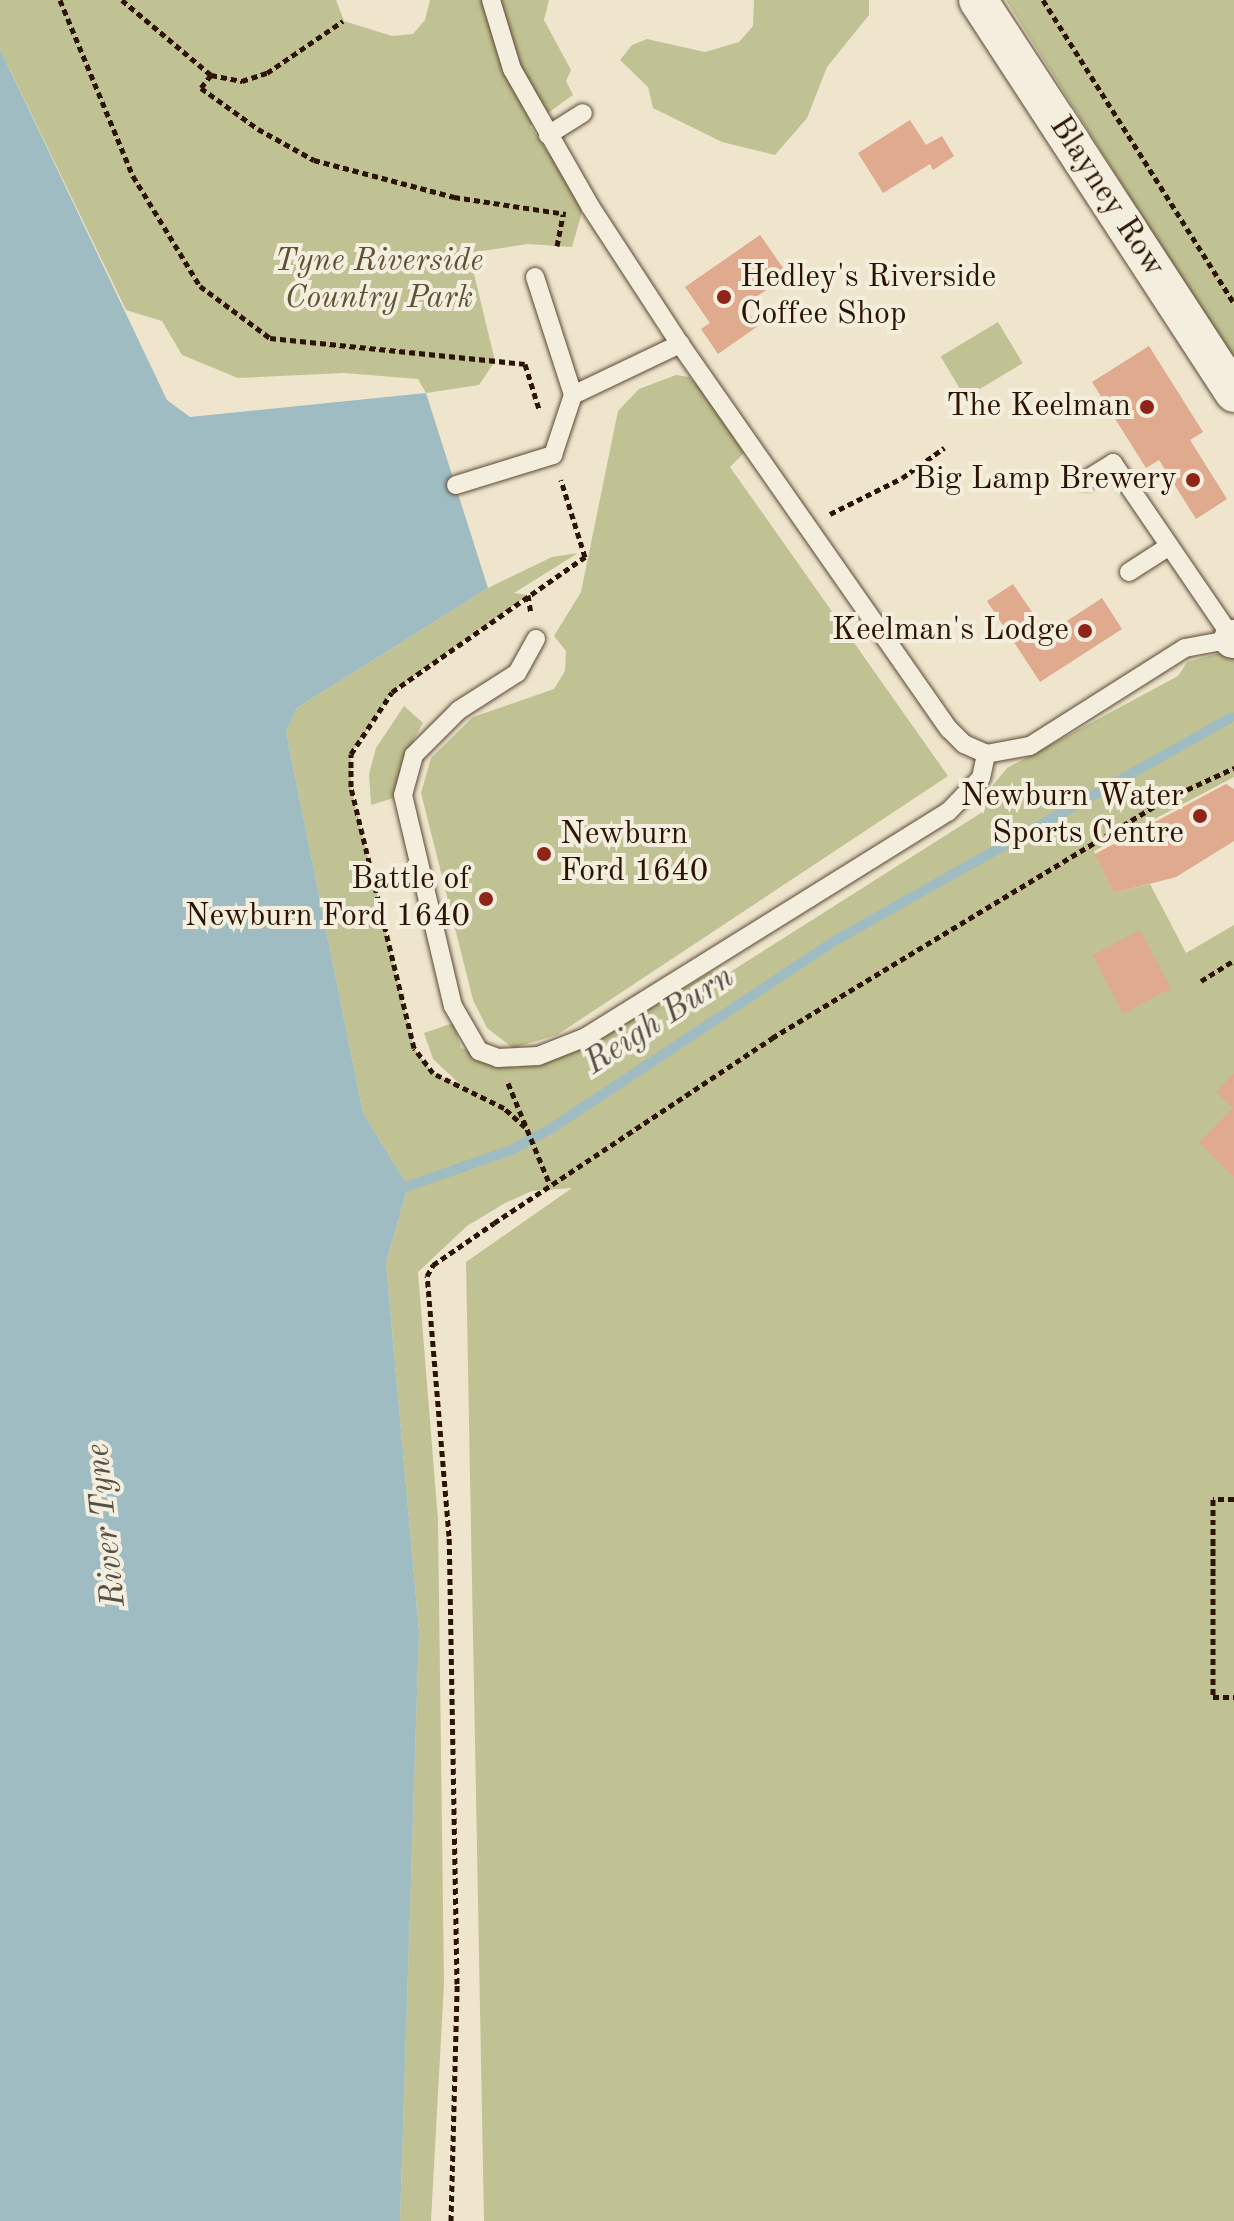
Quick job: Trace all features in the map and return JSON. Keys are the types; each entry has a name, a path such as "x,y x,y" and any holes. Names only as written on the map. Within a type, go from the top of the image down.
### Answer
{"street":[{"name":"Blayney Row","path":"978,0 1234,393"}],"lane":[{"path":"491,0 512,69 548,135 590,206 680,344 709,372 808,527 949,729 986,754 1030,746 1185,648 1234,639 1113,463 1086,480"},
{"path":"548,135 583,113"},
{"path":"456,485 553,455 573,395 535,277"},
{"path":"573,395 680,344"},
{"path":"1129,572 1168,547"},
{"path":"536,639 517,673 459,710 414,755 403,795 453,1006 479,1051 498,1058 538,1056 586,1037 948,812 981,778 986,754"}],"path":[{"path":"60,0 133,176 200,286 229,310 270,338 525,364"},
{"path":"122,0 211,75 242,81 267,73 343,21"},
{"path":"1043,0 1234,303"},
{"path":"211,75 201,88 258,129 335,169 563,215 590,206"},
{"path":"557,246 563,215"},
{"path":"808,527 902,478 944,448"},
{"path":"451,2221 457,1984 449,1536 425,1290 433,1265 772,1038 1169,798 1234,768"},
{"path":"1201,981 1234,960"},
{"path":"498,1058 550,1185"},
{"path":"1234,1499 1213,1499 1213,1697 1234,1697"}],"green space":[{"name":"Tyne Riverside Country Park","path":"0,0 336,0 344,21 392,36 413,34 425,20 430,0 549,0 544,20 571,70 566,81 573,95 530,126 584,205 572,247 528,244 469,253 495,361 479,385 426,393 418,379 344,373 238,378 182,355 162,321 126,310 0,49"},
{"path":"754,0 869,0 869,15 827,67 807,118 775,155 722,142 653,108 648,87 620,60 632,45 647,39 705,52 739,42 753,26"},
{"path":"1006,0 1234,0 1234,362"},
{"path":"998,322 1023,363 965,398 941,357"},
{"path":"676,375 689,377 701,389 746,451 730,467 948,776 557,1035 513,1048 487,1028 473,1000 421,793 431,758 473,717 554,689 565,671 566,651 554,636 581,592 618,411 639,389"},
{"path":"578,553 514,593 528,595 392,692 351,754 351,787 414,1048 433,1073 463,1087 433,1059 424,1033 453,1023 461,1048 516,1068 600,1039 711,972 727,974 984,811 988,791 1007,768 1178,676 1187,662 1234,649 1234,777 1094,851 1114,893 1150,884 1186,953 1234,925 1234,2221 484,2221 466,1262 572,1188 532,1191 505,1203 467,1226 418,1272 438,1520 444,1984 431,2221 400,2221 419,1631 386,1263 408,1186 363,1113 286,732 297,708 488,588 552,557"},
{"path":"404,706 423,723 403,759 397,797 371,805 369,774 376,748"}],"water":[{"name":"River Tyne","path":"0,49 167,400 190,417 426,393 488,588 297,708 286,732 363,1113 408,1186 386,1263 419,1631 400,2221 0,2221"}],"building":[{"path":"910,120 926,145 942,136 954,156 933,170 930,164 883,193 858,153"},
{"name":"Hedley's Riverside Coffee Shop","path":"760,235 788,275 743,306 758,326 718,354 701,329 710,323 685,287"},
{"name":"The Keelman","path":"1149,346 1203,432 1190,440 1227,499 1196,519 1159,460 1146,468 1092,382"},
{"name":"Keelman's Lodge","path":"1013,584 1047,634 1102,598 1122,629 1040,682 987,601"},
{"name":"Newburn Water Sports Centre","path":"1226,784 1234,789 1234,841 1176,877 1114,893 1095,854"},
{"path":"1140,930 1171,988 1123,1014 1092,955"},
{"path":"1234,1073 1234,1177 1199,1142 1233,1108 1216,1092"}],"waterway":[{"name":"Reigh Burn","path":"397,1190 511,1150 552,1128 838,939 1231,718"}],"place":[{"name":"Hedley's Riverside Coffee Shop","path":"724,297"},
{"name":"The Keelman","path":"1147,407"},
{"name":"Big Lamp Brewery","path":"1193,480"},
{"name":"Keelman's Lodge","path":"1085,631"},
{"name":"Newburn Water Sports Centre","path":"1200,816"},
{"name":"Newburn Ford 1640","path":"544,854"},
{"name":"Battle of Newburn Ford 1640","path":"486,899"}]}
